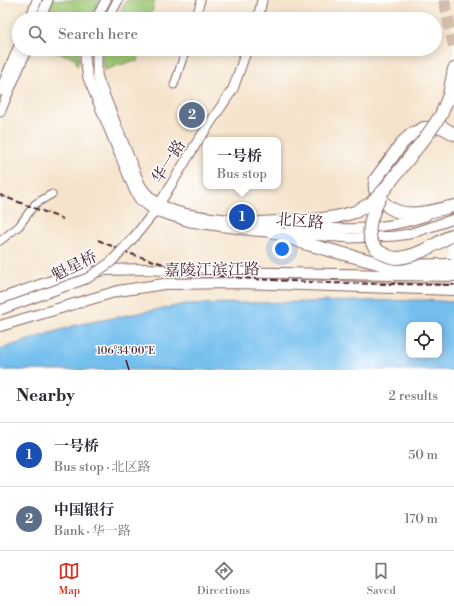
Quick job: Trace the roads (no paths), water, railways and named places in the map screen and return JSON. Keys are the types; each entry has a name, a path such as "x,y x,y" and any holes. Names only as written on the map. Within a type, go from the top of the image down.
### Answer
{"highway":[{"path":"260,223 315,220 336,217 355,212 371,203 384,190 441,115 449,95 454,69"},
{"path":"454,134 442,127 424,128 412,134 403,142 375,180 374,188 376,194 383,203 400,212 410,214 425,213 454,206"},
{"path":"384,190 370,223 370,235 372,244 386,256 397,258 410,255 422,251 454,234"},
{"path":"274,232 307,244 388,266 454,265"}],"main road":[{"path":"33,12 37,0"},
{"path":"43,12 48,0"},
{"path":"100,12 106,0"},
{"path":"112,12 118,0"},
{"path":"259,12 262,0"},
{"path":"0,91 15,56"},
{"path":"0,112 24,56"},
{"name":"北区路","path":"85,56 88,78 131,183 140,200 157,208 190,222 333,238 367,238 409,234 454,219"},
{"name":"北区路","path":"97,56 97,75 117,126 142,188 152,199 157,208"},
{"name":"华一路","path":"157,208 232,89 244,56"},
{"name":"北区路","path":"157,208 191,215 331,230 380,227 418,218 454,206"},
{"name":"魁星桥","path":"0,310 88,278 111,262 135,236 157,208"},
{"path":"367,238 361,235 360,231 363,229 380,227"},
{"name":"嘉陵江滨江路","path":"0,299 60,278 105,270 145,268 223,273 454,276"},
{"name":"嘉陵江滨江路","path":"0,326 118,291 164,284 238,283 454,290"}],"street":[{"path":"197,12 201,0"},
{"path":"174,85 184,56"},
{"path":"0,241 19,226 35,204 52,194"}],"water":[{"path":"425,300 454,302 454,370 0,370 0,349 76,325 186,304"}],"tunnel":[{"path":"444,0 454,46"}],"railway":[{"path":"0,195 63,219"},
{"path":"98,240 128,253 193,273 253,279 326,283 454,285"}],"place":[{"name":"中国银行","path":"192,115"},
{"name":"一号桥","path":"242,217"}]}
